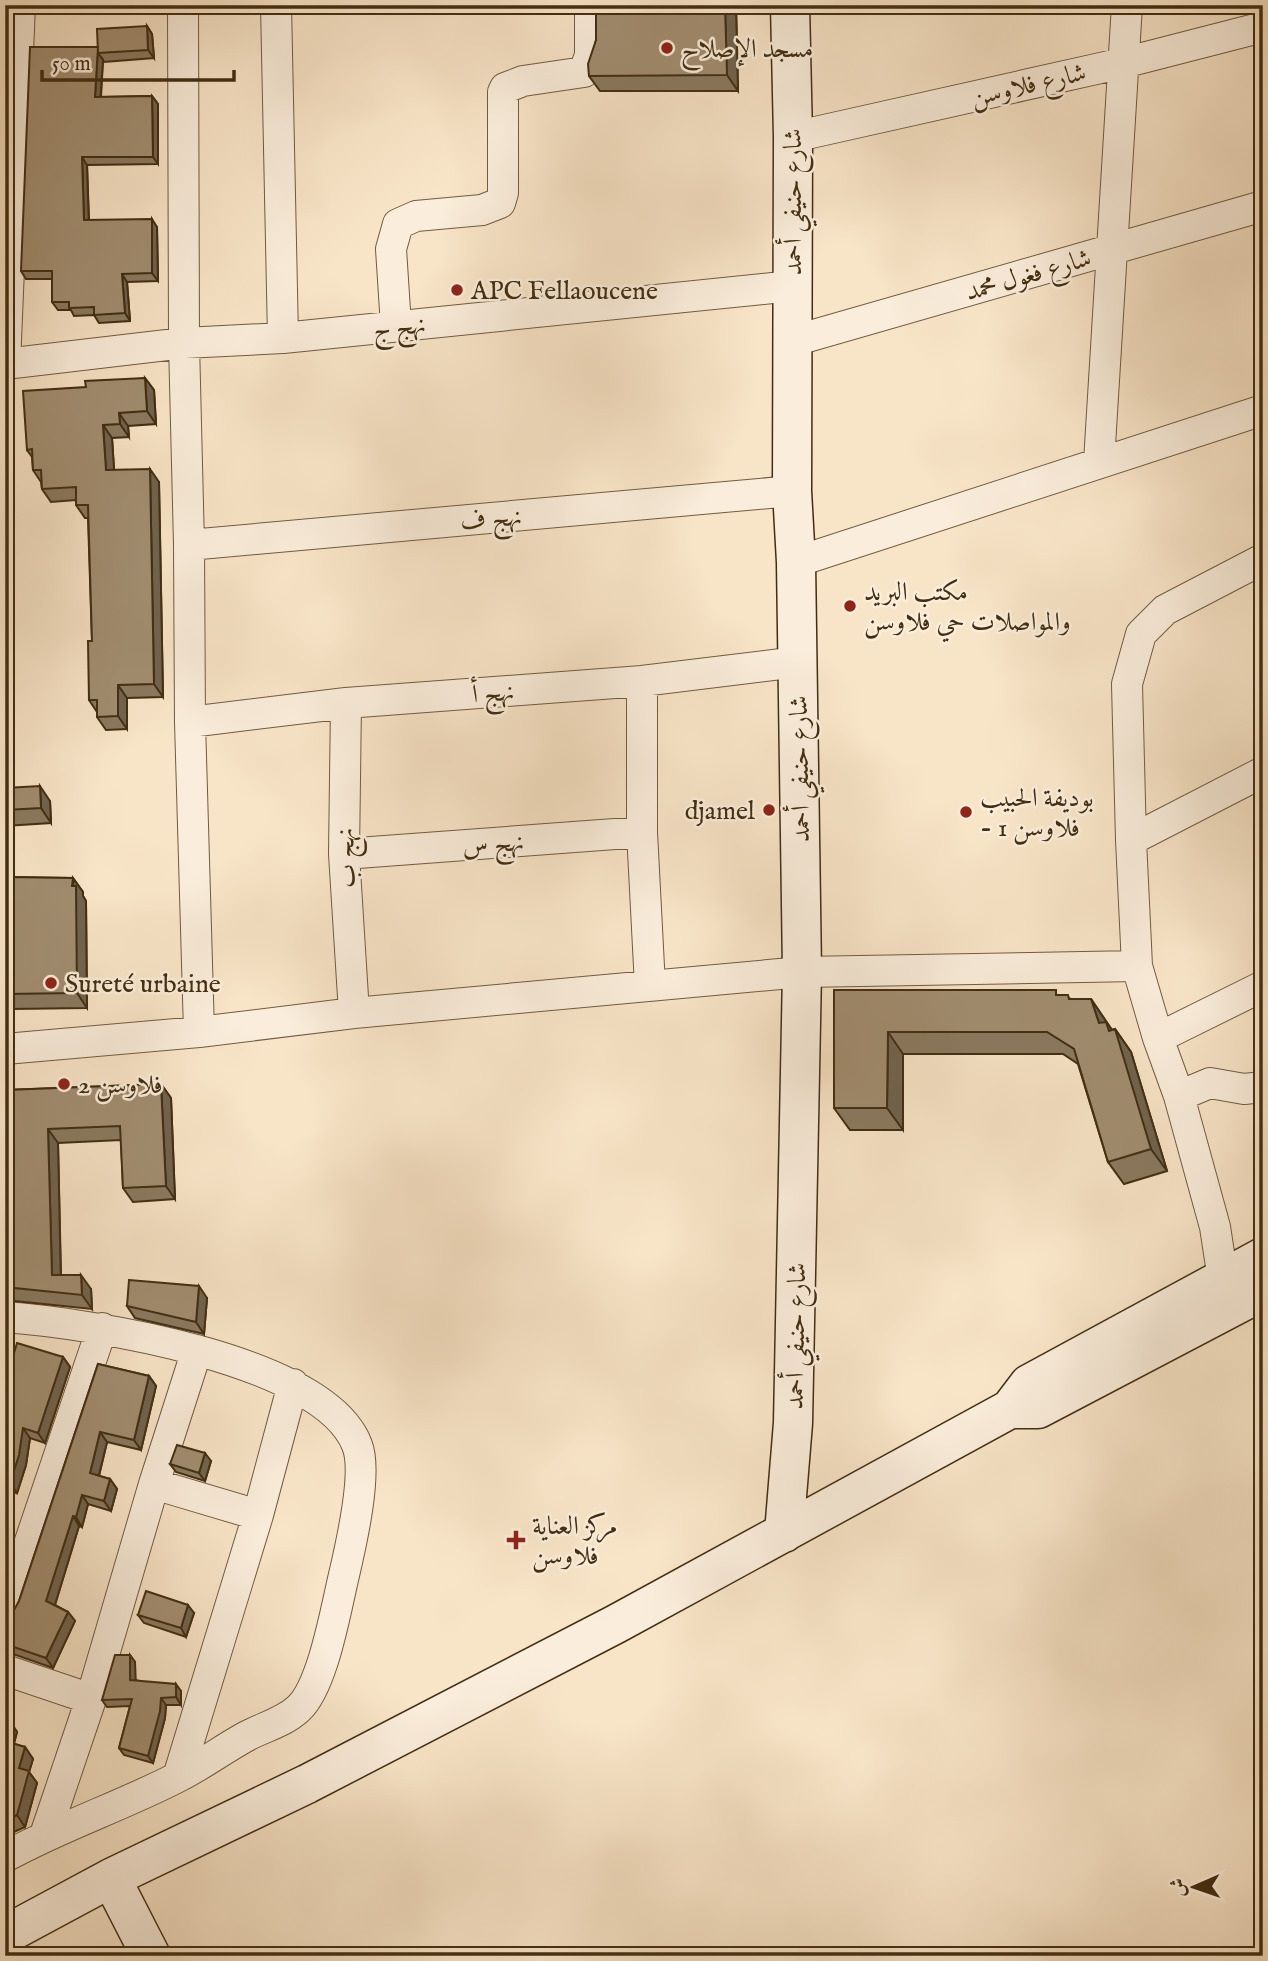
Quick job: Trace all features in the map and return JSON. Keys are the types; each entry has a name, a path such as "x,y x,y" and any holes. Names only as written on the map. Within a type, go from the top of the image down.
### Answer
{"main road":[{"name":"شارع حنيفي أحمد","path":"784,1533 793,1423 802,972 796,562 792,491 793,137 790,5"},
{"path":"5,1935 110,1878 307,1784 784,1533 1010,1409 1029,1384 1263,1257"},
{"path":"1010,1409 1038,1409 1263,1291"},
{"path":"110,1878 151,1956"}],"street":[{"path":"5,364 20,5"},
{"path":"184,5 184,343 190,545 190,722 199,1032"},
{"path":"276,5 283,338"},
{"path":"396,326 391,249 398,224 416,216 482,210 500,202 503,193 505,88 523,81 584,72 590,55 590,5"},
{"path":"1099,462 1127,5"},
{"name":"شارع فلاوسن","path":"793,137 1123,63 1263,27"},
{"name":"شارع فغول محمد","path":"793,341 1263,206"},
{"name":"نهج ج","path":"5,364 184,343 283,338 792,286"},
{"path":"796,562 1263,410"},
{"name":"نهج ف","path":"190,545 792,491"},
{"path":"1223,1279 1215,1227 1179,1096 1158,1038 1137,966 1127,684 1141,634 1164,610 1263,559"},
{"name":"نهج أ","path":"190,722 346,703 642,681 797,662"},
{"path":"642,681 642,832 650,986"},
{"name":"نهج ب","path":"346,703 344,854 354,1013"},
{"path":"1131,840 1263,772"},
{"name":"نهج س","path":"344,854 642,832"},
{"path":"5,1049 199,1032 354,1013 802,972 1137,966"},
{"path":"1158,1038 1263,986"},
{"path":"1179,1096 1210,1083 1244,1089 1263,1087"},
{"path":"5,1317 102,1328 197,1350 293,1384 325,1405 344,1422 357,1444 362,1464 350,1550 324,1656 309,1693 300,1707 287,1718 247,1736 178,1777 45,1835 5,1857"},
{"path":"5,1615 102,1328"},
{"path":"45,1835 91,1699 154,1484 197,1350"},
{"path":"178,1777 258,1515 293,1384"},
{"path":"154,1484 258,1515"},
{"path":"5,1670 91,1699"}],"building":[{"name":"مسجد اﻹصلاح","path":"596,5 725,5 727,75 589,76 588,64 596,40"},
{"path":"147,26 148,50 98,53 97,29"},
{"path":"30,47 98,47 95,97 152,96 153,157 82,157 84,220 152,219 152,273 122,274 125,313 94,315 94,307 69,308 69,302 52,302 52,271 21,271"},
{"path":"145,378 147,411 119,413 120,424 103,425 106,470 150,469 154,684 118,685 118,716 97,717 97,700 89,700 88,641 92,641 88,505 76,505 76,487 42,489 41,470 33,470 32,449 27,450 23,391 86,387 85,381"},
{"path":"40,786 41,808 5,810 5,788"},
{"path":"5,877 73,878 72,886 76,886 77,993 5,994"},
{"path":"834,990 1056,990 1056,995 1068,995 1069,999 1091,999 1099,1023 1106,1022 1109,1031 1115,1029 1151,1149 1108,1162 1074,1049 1047,1032 888,1032 887,1108 834,1108"},
{"path":"161,1084 166,1186 123,1188 120,1126 48,1129 52,1275 81,1275 82,1295 5,1287 5,1261 9,1261 6,1090"},
{"path":"129,1280 199,1286 196,1322 127,1306"},
{"path":"17,1343 63,1357 38,1433 23,1428 19,1455 10,1483 5,1482 5,1383"},
{"path":"98,1364 149,1376 134,1440 100,1432 90,1473 110,1479 104,1501 82,1495 76,1517 73,1516 46,1601 68,1612 46,1658 5,1644 5,1634 9,1619 19,1601"},
{"path":"177,1445 205,1453 199,1473 170,1464"},
{"path":"146,1591 188,1605 181,1628 138,1615"},
{"path":"115,1655 130,1655 130,1680 176,1684 176,1697 161,1698 148,1756 119,1748 132,1699 102,1700"},
{"path":"5,1741 25,1747 19,1768 29,1771 17,1815 6,1820"}],"place":[{"name":"مسجد اﻹصلاح","path":"667,48"},
{"name":"APC Fellaoucene","path":"457,290"},
{"name":"مكتب البريد والمواصلات حي فلاوسن","path":"850,606"},
{"name":"djamel","path":"769,810"},
{"name":"بوديفة الحبيب - فلاوسن 1","path":"966,812"},
{"name":"Sureté urbaine","path":"51,983"},
{"name":"فلاوسن 2","path":"64,1084"},
{"name":"مركز العناية فلاوسن","path":"516,1540"}]}
